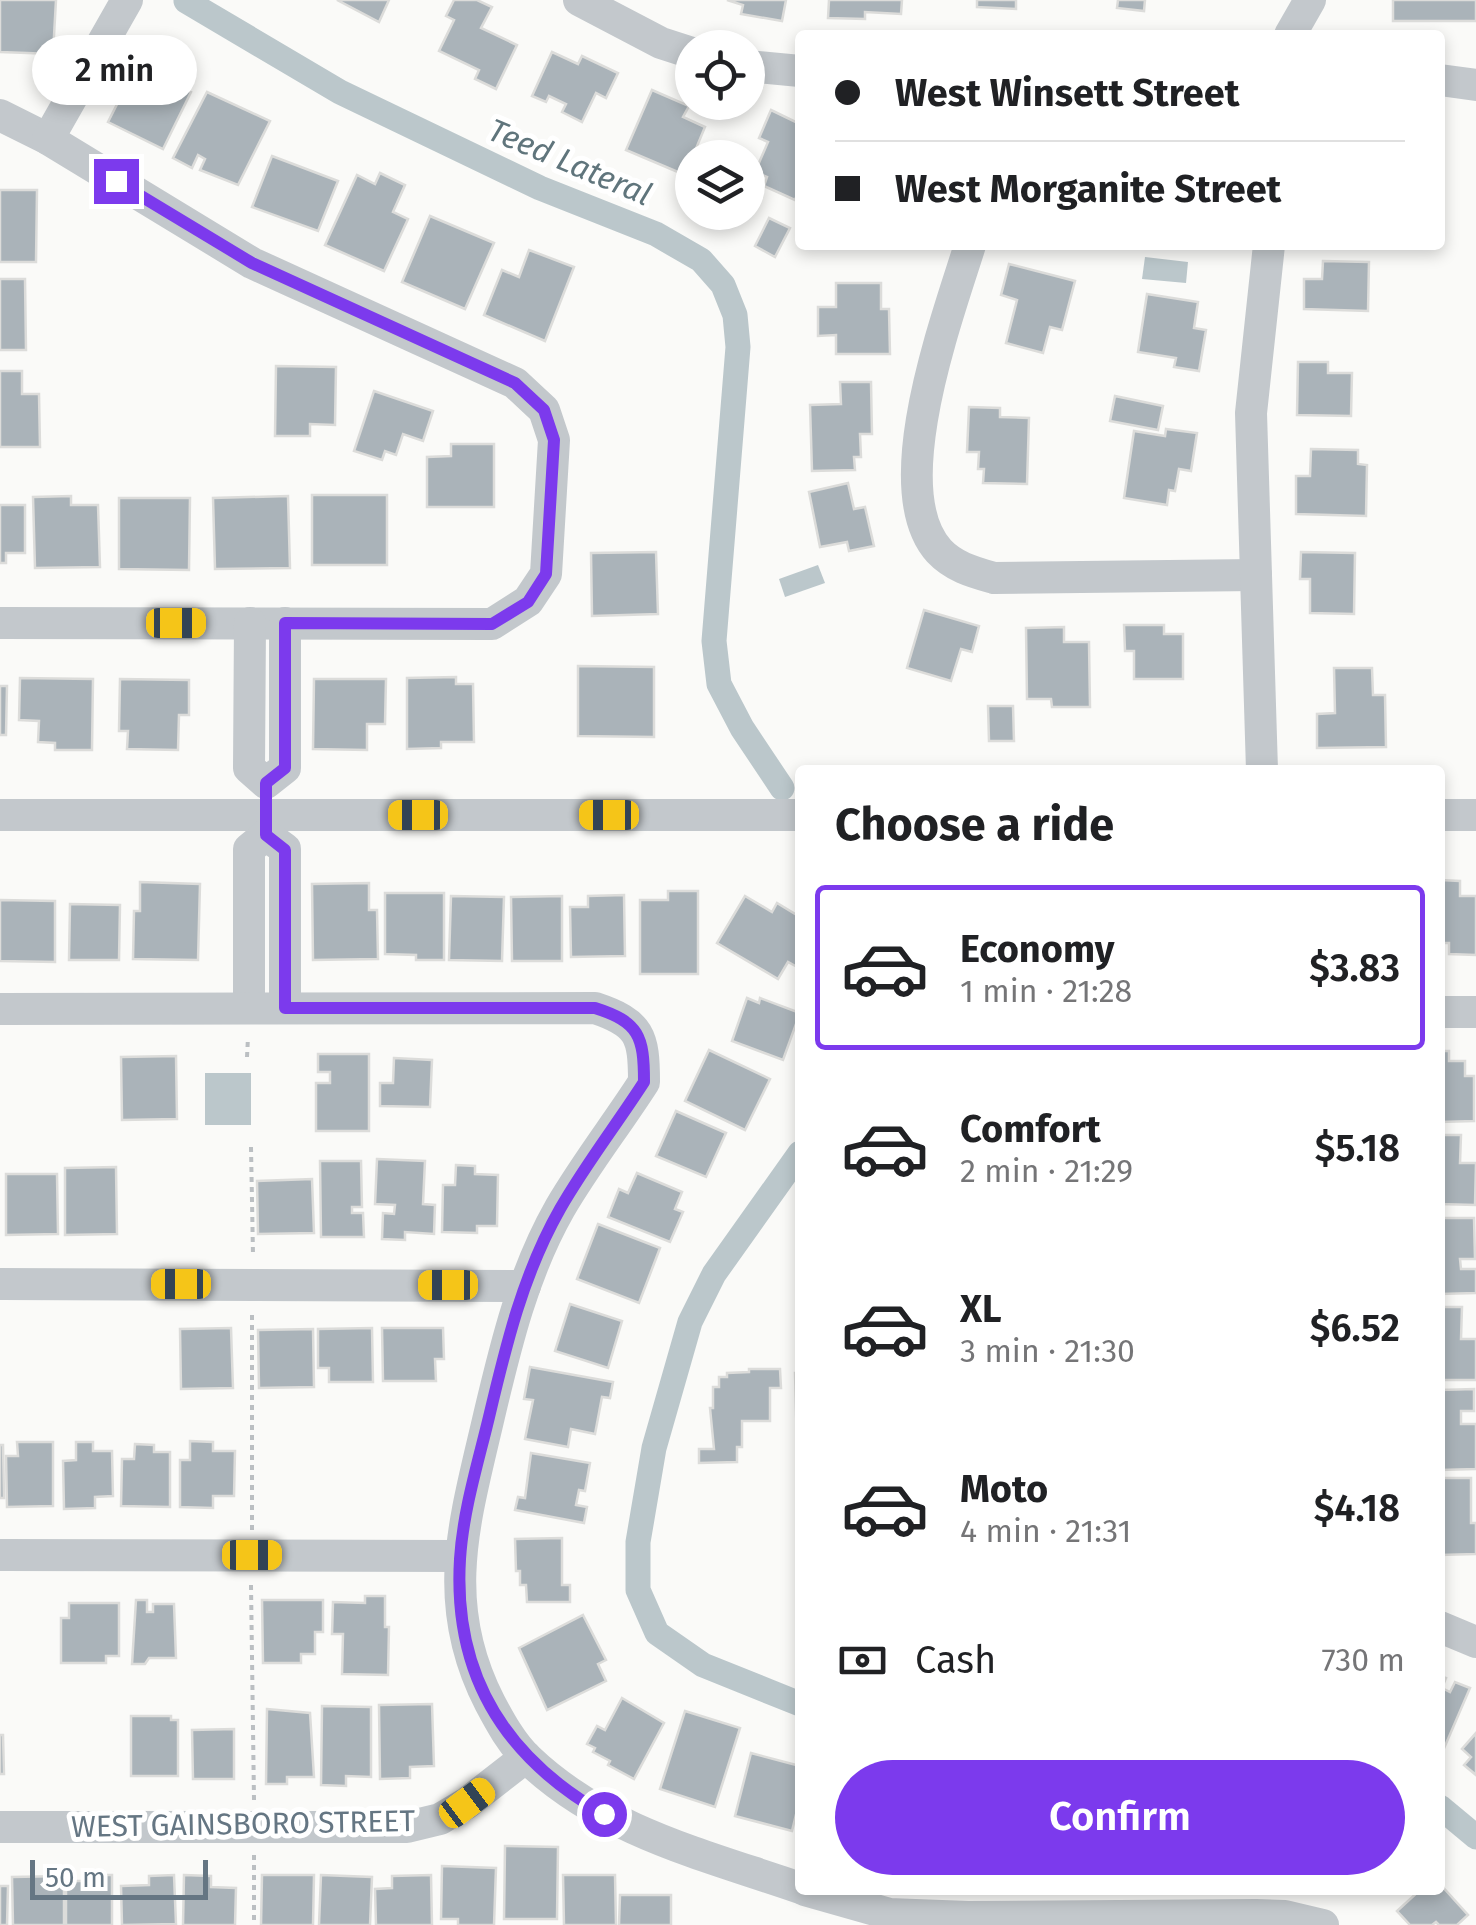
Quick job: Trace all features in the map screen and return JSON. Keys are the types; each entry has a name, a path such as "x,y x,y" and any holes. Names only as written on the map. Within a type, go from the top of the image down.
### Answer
{"street":[{"path":"48,140 127,0"},
{"path":"579,0 675,48"},
{"path":"1293,30 1310,0"},
{"path":"765,68 795,71"},
{"path":"1445,81 1476,85"},
{"path":"0,116 48,140 252,263 515,383 544,410 554,440 546,574 528,602 492,624 0,622"},
{"path":"968,250 927,384 922,424 917,488 921,522 939,551 964,570 994,578 1256,575"},
{"path":"1262,765 1251,413 1268,250"},
{"path":"250,623 250,768 285,850 285,1008"},
{"path":"249,1008 250,850 285,768 285,623"},
{"path":"0,816 266,811 795,815"},
{"path":"1445,815 1476,815"},
{"path":"0,1009 595,1008 624,1018 639,1034 644,1082 560,1209 525,1286 504,1350 460,1556 460,1594 468,1654 499,1721 526,1758 576,1798 632,1830 795,1886"},
{"path":"1445,1012 1476,1012"},
{"path":"0,1284 525,1286"},
{"path":"0,1555 460,1556"},
{"path":"1445,1628 1476,1642"},
{"name":"WEST GAINSBORO STREET","path":"0,1827 406,1827 440,1819 526,1758"},
{"path":"824,1895 889,1914 968,1921 1256,1920 1285,1916 1323,1925"}],"shaded area":[{"path":"1145,257 1188,262 1186,283 1142,279"},
{"path":"818,565 825,583 785,597 779,579"},
{"path":"205,1073 251,1073 251,1125 205,1125"}],"building":[{"path":"0,0 56,0 53,54 0,52"},
{"path":"337,0 389,0 379,22"},
{"path":"454,0 477,0 492,7 481,28 517,45 496,89 475,79 479,70 439,51 454,20 446,16"},
{"path":"727,0 786,0 782,21 741,14 743,5"},
{"path":"829,0 902,0 901,14 865,12 865,19 828,18"},
{"path":"977,0 1016,0 1016,9 977,7"},
{"path":"1118,0 1145,0 1144,11 1117,8"},
{"path":"1393,0 1476,0 1476,21 1393,21"},
{"path":"552,52 578,64 582,56 618,73 606,98 596,93 582,122 562,112 566,104 549,96 546,102 532,96"},
{"path":"137,65 191,92 163,149 108,122"},
{"path":"652,90 675,100 675,120 690,120 705,127 700,140 675,140 675,171 626,150"},
{"path":"207,92 270,121 238,185 200,170 205,159 198,155 192,168 173,158"},
{"path":"771,110 795,122 795,200 765,186 768,142 759,138"},
{"path":"272,156 338,181 318,231 252,207"},
{"path":"380,173 405,185 393,212 408,219 384,271 325,245 357,175 375,184"},
{"path":"0,190 37,190 36,262 0,262"},
{"path":"430,216 494,243 465,309 402,282"},
{"path":"769,218 790,228 775,257 755,246"},
{"path":"529,250 574,267 545,341 484,315 502,270 519,277"},
{"path":"1323,261 1369,262 1368,311 1304,309 1304,279 1322,279"},
{"path":"1009,264 1075,281 1062,330 1050,327 1043,353 1006,343 1017,300 1001,295"},
{"path":"0,279 25,279 26,350 0,350"},
{"path":"836,283 881,283 881,309 889,309 890,354 836,354 836,335 818,336 818,307 836,307"},
{"path":"1147,294 1198,302 1194,328 1206,330 1199,371 1174,367 1176,358 1138,352"},
{"path":"1298,362 1328,362 1328,373 1352,373 1351,416 1297,415"},
{"path":"276,366 336,367 335,425 310,424 310,436 275,436"},
{"path":"0,371 22,371 22,394 39,394 40,447 0,447"},
{"path":"840,382 871,382 872,434 860,434 861,457 854,457 855,470 812,471 810,405 841,404"},
{"path":"374,391 433,411 423,441 403,434 396,455 385,451 382,460 354,451"},
{"path":"1115,396 1163,406 1158,430 1110,421"},
{"path":"969,407 1000,408 1000,417 1029,418 1027,484 983,483 984,469 978,469 979,452 967,452"},
{"path":"1166,429 1197,433 1191,471 1179,469 1175,491 1169,490 1167,505 1124,498 1134,431 1165,436"},
{"path":"451,444 494,444 494,507 427,507 427,457 451,456"},
{"path":"1311,449 1358,450 1358,464 1367,465 1366,516 1296,514 1296,476 1310,476"},
{"path":"848,483 854,509 865,507 874,546 849,551 847,542 820,547 809,492"},
{"path":"312,495 387,495 387,565 312,565"},
{"path":"71,496 71,505 98,505 100,567 35,568 33,497"},
{"path":"288,496 290,568 215,569 213,498"},
{"path":"119,498 190,498 189,570 119,569"},
{"path":"0,505 25,505 25,553 6,553 6,563 0,563"},
{"path":"656,552 658,614 592,616 591,553"},
{"path":"1301,552 1355,553 1354,614 1310,613 1310,579 1300,579"},
{"path":"924,610 979,626 972,652 961,649 951,681 907,668"},
{"path":"1124,625 1164,625 1164,634 1183,634 1183,679 1134,679 1134,651 1125,651"},
{"path":"1064,627 1064,642 1089,642 1090,707 1052,707 1051,699 1027,699 1026,628"},
{"path":"578,666 654,667 654,737 578,736"},
{"path":"1334,668 1372,668 1373,695 1385,695 1386,747 1317,748 1317,714 1335,713"},
{"path":"456,677 456,684 473,684 474,742 441,742 441,748 407,749 407,678"},
{"path":"20,678 93,679 92,750 55,750 55,743 38,742 39,721 19,720"},
{"path":"120,679 189,680 189,715 179,715 178,750 127,749 128,731 119,731"},
{"path":"314,679 386,679 385,724 367,724 367,750 313,749"},
{"path":"0,686 7,686 6,735 0,735"},
{"path":"988,706 1013,706 1014,741 989,741"},
{"path":"1445,880 1460,881 1460,896 1476,896 1476,955 1449,954 1449,943 1445,943"},
{"path":"140,882 200,884 198,960 133,959 134,911 140,911"},
{"path":"369,883 369,910 377,910 378,959 313,960 312,884"},
{"path":"668,891 698,891 698,974 640,974 640,900 668,900"},
{"path":"385,893 444,893 444,960 385,954"},
{"path":"624,895 625,956 571,957 570,907 588,907 588,896"},
{"path":"451,896 504,897 502,961 449,960"},
{"path":"562,896 562,961 512,961 511,897"},
{"path":"745,896 772,912 777,903 795,914 795,966 788,962 778,979 717,943"},
{"path":"0,900 55,901 55,962 0,961"},
{"path":"70,904 120,905 119,960 69,960"},
{"path":"747,998 759,1003 760,998 795,1011 795,1027 783,1060 732,1041"},
{"path":"709,1050 770,1079 745,1130 685,1101"},
{"path":"1445,1051 1449,1051 1449,1061 1465,1061 1465,1076 1474,1076 1474,1121 1445,1122"},
{"path":"318,1054 369,1054 369,1131 316,1131 316,1083 330,1083 330,1072 318,1072"},
{"path":"176,1056 177,1119 122,1120 121,1057"},
{"path":"394,1058 432,1060 430,1107 380,1106 380,1083 393,1083"},
{"path":"676,1111 726,1133 706,1177 656,1156"},
{"path":"1445,1135 1461,1135 1460,1163 1476,1163 1475,1205 1445,1204"},
{"path":"377,1159 425,1161 423,1204 435,1205 434,1234 405,1232 405,1240 382,1239 383,1213 394,1214 395,1205 375,1204"},
{"path":"320,1161 361,1161 362,1207 352,1207 352,1213 363,1213 364,1237 321,1237"},
{"path":"456,1165 475,1166 475,1174 498,1175 497,1226 477,1226 477,1233 442,1232 443,1185 455,1185"},
{"path":"116,1167 117,1234 65,1235 65,1168"},
{"path":"637,1173 682,1192 675,1209 683,1212 670,1242 608,1217 619,1189 628,1193"},
{"path":"6,1174 57,1174 58,1234 6,1235"},
{"path":"312,1179 314,1233 258,1234 257,1181"},
{"path":"1445,1218 1474,1218 1475,1259 1460,1259 1461,1269 1476,1269 1476,1293 1445,1294"},
{"path":"598,1224 660,1248 639,1303 577,1279"},
{"path":"570,1304 622,1321 608,1368 555,1351"},
{"path":"1445,1307 1462,1307 1461,1339 1476,1339 1476,1380 1445,1380"},
{"path":"231,1328 233,1388 181,1389 180,1329"},
{"path":"372,1328 373,1382 329,1382 329,1368 318,1368 318,1329"},
{"path":"382,1328 443,1328 444,1359 435,1359 436,1381 383,1381"},
{"path":"313,1329 314,1387 259,1388 258,1330"},
{"path":"530,1367 613,1382 610,1398 602,1397 595,1434 571,1429 568,1447 525,1439 533,1400 524,1399"},
{"path":"780,1369 781,1388 770,1388 770,1421 742,1421 742,1447 737,1447 737,1462 699,1463 699,1449 714,1449 710,1408 713,1387 719,1387 719,1377 727,1377 727,1373"},
{"path":"1474,1389 1474,1411 1461,1411 1461,1424 1476,1424 1476,1469 1445,1470 1445,1390"},
{"path":"190,1441 213,1442 213,1451 235,1451 234,1496 213,1496 213,1508 180,1507 180,1460 190,1460"},
{"path":"17,1442 53,1442 53,1506 7,1507 6,1456 18,1456"},
{"path":"76,1442 93,1442 93,1451 112,1451 113,1496 95,1497 95,1508 64,1509 63,1461 76,1460"},
{"path":"135,1444 154,1445 154,1452 170,1452 170,1507 121,1506 122,1459 134,1459"},
{"path":"3,1445 4,1498 0,1498"},
{"path":"531,1453 590,1463 585,1491 579,1490 576,1505 587,1507 584,1523 515,1510 518,1497 525,1498"},
{"path":"1445,1478 1471,1478 1476,1554 1445,1555"},
{"path":"562,1538 562,1585 570,1585 570,1602 527,1602 526,1585 520,1585 520,1571 516,1571 515,1539"},
{"path":"365,1596 385,1596 388,1675 342,1674 343,1634 332,1634 333,1602 365,1603"},
{"path":"136,1600 147,1600 147,1612 153,1612 153,1604 174,1604 176,1658 149,1658 145,1664 132,1664"},
{"path":"262,1600 323,1600 323,1632 315,1632 315,1654 301,1654 301,1663 263,1663"},
{"path":"69,1603 119,1603 119,1656 106,1656 106,1663 61,1663 61,1618 69,1618"},
{"path":"583,1615 606,1660 598,1664 606,1681 547,1710 519,1648"},
{"path":"1455,1682 1470,1688 1445,1746 1445,1690 1450,1692"},
{"path":"622,1698 664,1723 634,1779 608,1765 610,1761 587,1744 597,1726 605,1730"},
{"path":"432,1704 434,1766 410,1767 410,1778 380,1779 379,1705"},
{"path":"322,1706 371,1707 371,1777 346,1776 346,1786 321,1785"},
{"path":"267,1709 310,1713 314,1777 287,1777 287,1784 266,1784"},
{"path":"685,1711 740,1728 715,1807 660,1789"},
{"path":"131,1716 171,1716 171,1720 178,1720 178,1776 131,1776"},
{"path":"234,1729 234,1779 193,1779 192,1730"},
{"path":"1476,1733 1476,1775 1464,1765 1471,1757 1462,1749"},
{"path":"3,1735 4,1774 0,1774"},
{"path":"751,1753 795,1765 792,1831 735,1816"},
{"path":"505,1846 558,1847 557,1919 504,1919"},
{"path":"442,1866 496,1868 494,1925 458,1925 458,1919 441,1919"},
{"path":"84,1875 112,1875 112,1925 66,1925 66,1881 84,1881"},
{"path":"174,1875 176,1924 122,1925 121,1886 149,1885 149,1876"},
{"path":"184,1875 211,1876 211,1887 236,1888 235,1925 183,1925"},
{"path":"262,1875 314,1875 313,1925 261,1925"},
{"path":"321,1875 372,1877 370,1925 319,1925"},
{"path":"431,1875 432,1925 376,1925 375,1889 392,1888 392,1876"},
{"path":"563,1875 615,1875 616,1925 564,1925"},
{"path":"64,1876 64,1925 13,1925 12,1877"},
{"path":"0,1886 8,1886 7,1925 0,1925"},
{"path":"1445,1890 1468,1915 1457,1925 1410,1925 1397,1911 1415,1895 1445,1895"},
{"path":"620,1895 671,1895 671,1925 619,1925"}],"waterway":[{"name":"Teed Lateral","path":"186,1 340,92 540,188 656,234 701,260 723,285 735,315 738,347 714,641 719,684 742,728 782,788"},
{"name":"Teed Lateral","path":"795,1160 714,1274 690,1322 654,1448 638,1542 638,1590 657,1633 703,1665 795,1702"},
{"name":"Teed Lateral","path":"1445,1811 1476,1837"}],"route":[{"path":"116,181 252,263 515,383 544,410 554,440 546,574 528,602 515,612 492,624 285,623 285,768 266,783 266,835 285,850 285,1008 595,1008 624,1018 639,1034 644,1082 560,1209 509,1331 460,1556 462,1625 468,1654 499,1721 526,1758 576,1798 604,1814"}]}
